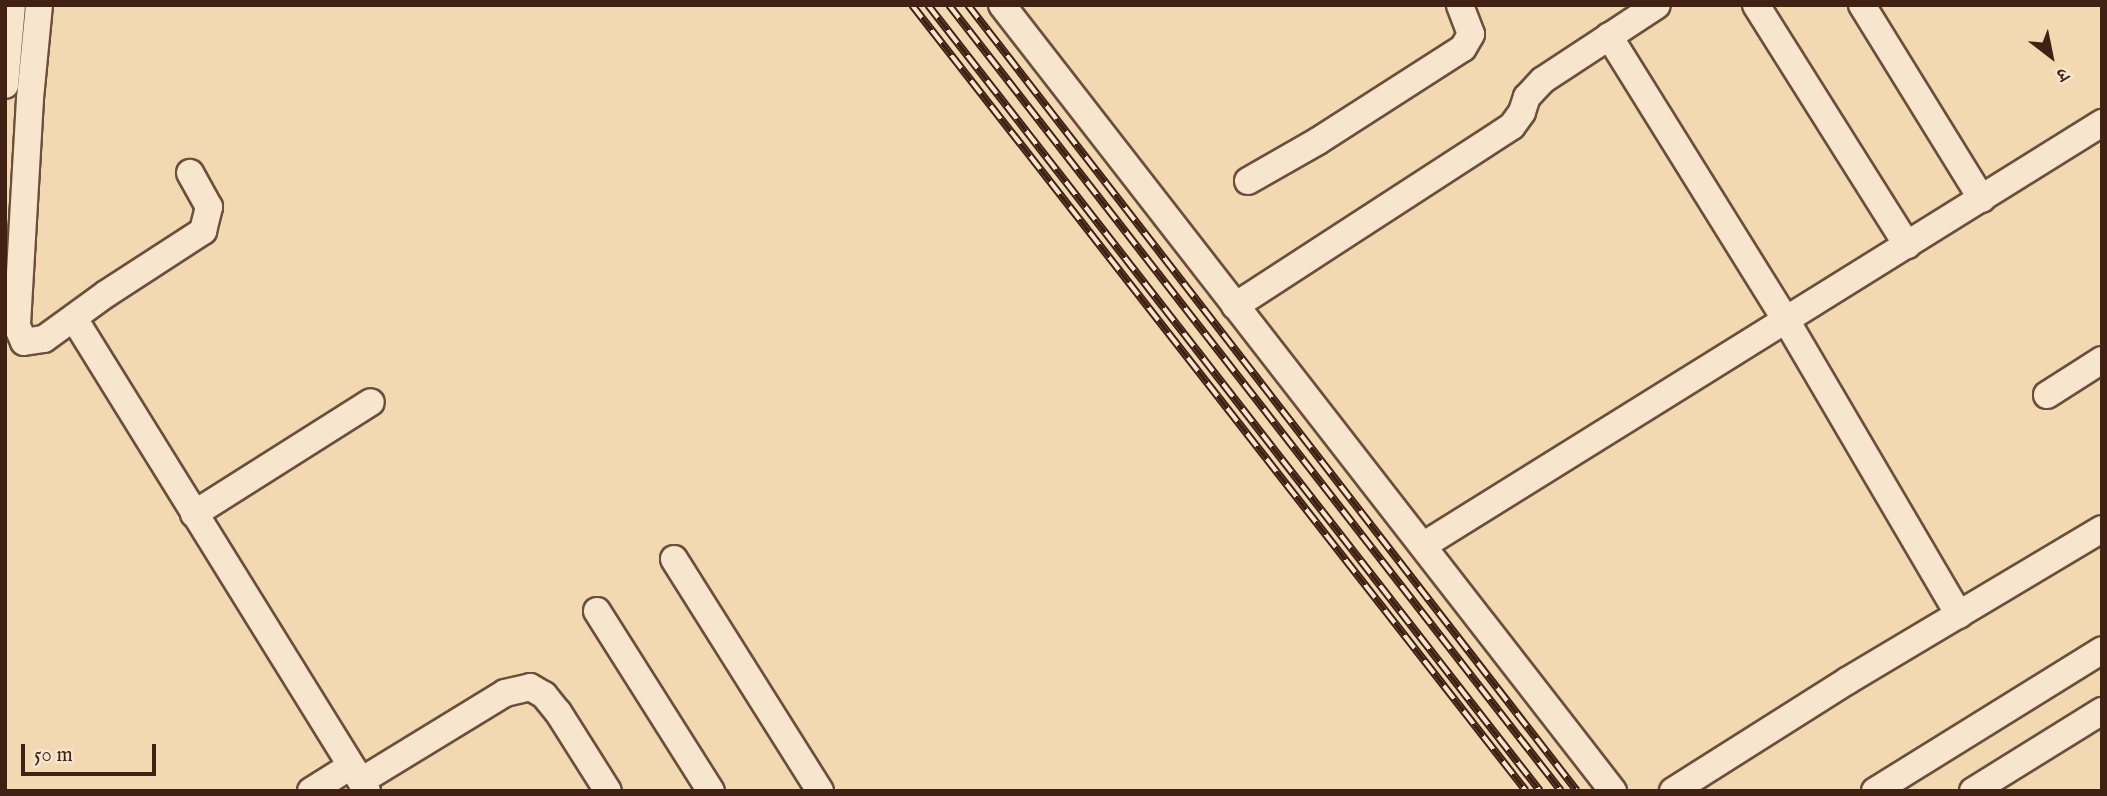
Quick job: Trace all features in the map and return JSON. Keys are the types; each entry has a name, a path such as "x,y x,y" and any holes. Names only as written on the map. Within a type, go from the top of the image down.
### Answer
{"street":[{"path":"5,85 12,5"},
{"path":"38,5 17,326 24,342 33,343 75,320 106,294 203,232 209,207 190,173"},
{"path":"1002,5 1613,791"},
{"path":"1248,181 1318,141 1463,48 1471,34 1460,5"},
{"path":"1235,306 1511,126 1518,120 1533,88 1657,5"},
{"path":"1756,5 1907,245"},
{"path":"1862,5 1982,199"},
{"path":"1609,36 1786,320 1959,615"},
{"path":"1424,545 2102,123"},
{"path":"75,320 360,779"},
{"path":"2048,395 2102,360"},
{"path":"194,514 370,402"},
{"path":"1673,791 2102,529"},
{"path":"674,559 820,791"},
{"path":"597,611 711,791"},
{"path":"1875,791 2101,653"},
{"path":"312,791 360,779 505,693 530,687 544,695 558,712 608,791"},
{"path":"1973,791 2102,710"}],"waterway":[{"path":"22,43 25,5"},
{"path":"5,284 11,203"}],"railway":[{"path":"912,5 1526,791"},
{"path":"928,5 1540,791"},
{"path":"949,5 1561,791"},
{"path":"968,5 1577,791"}]}
